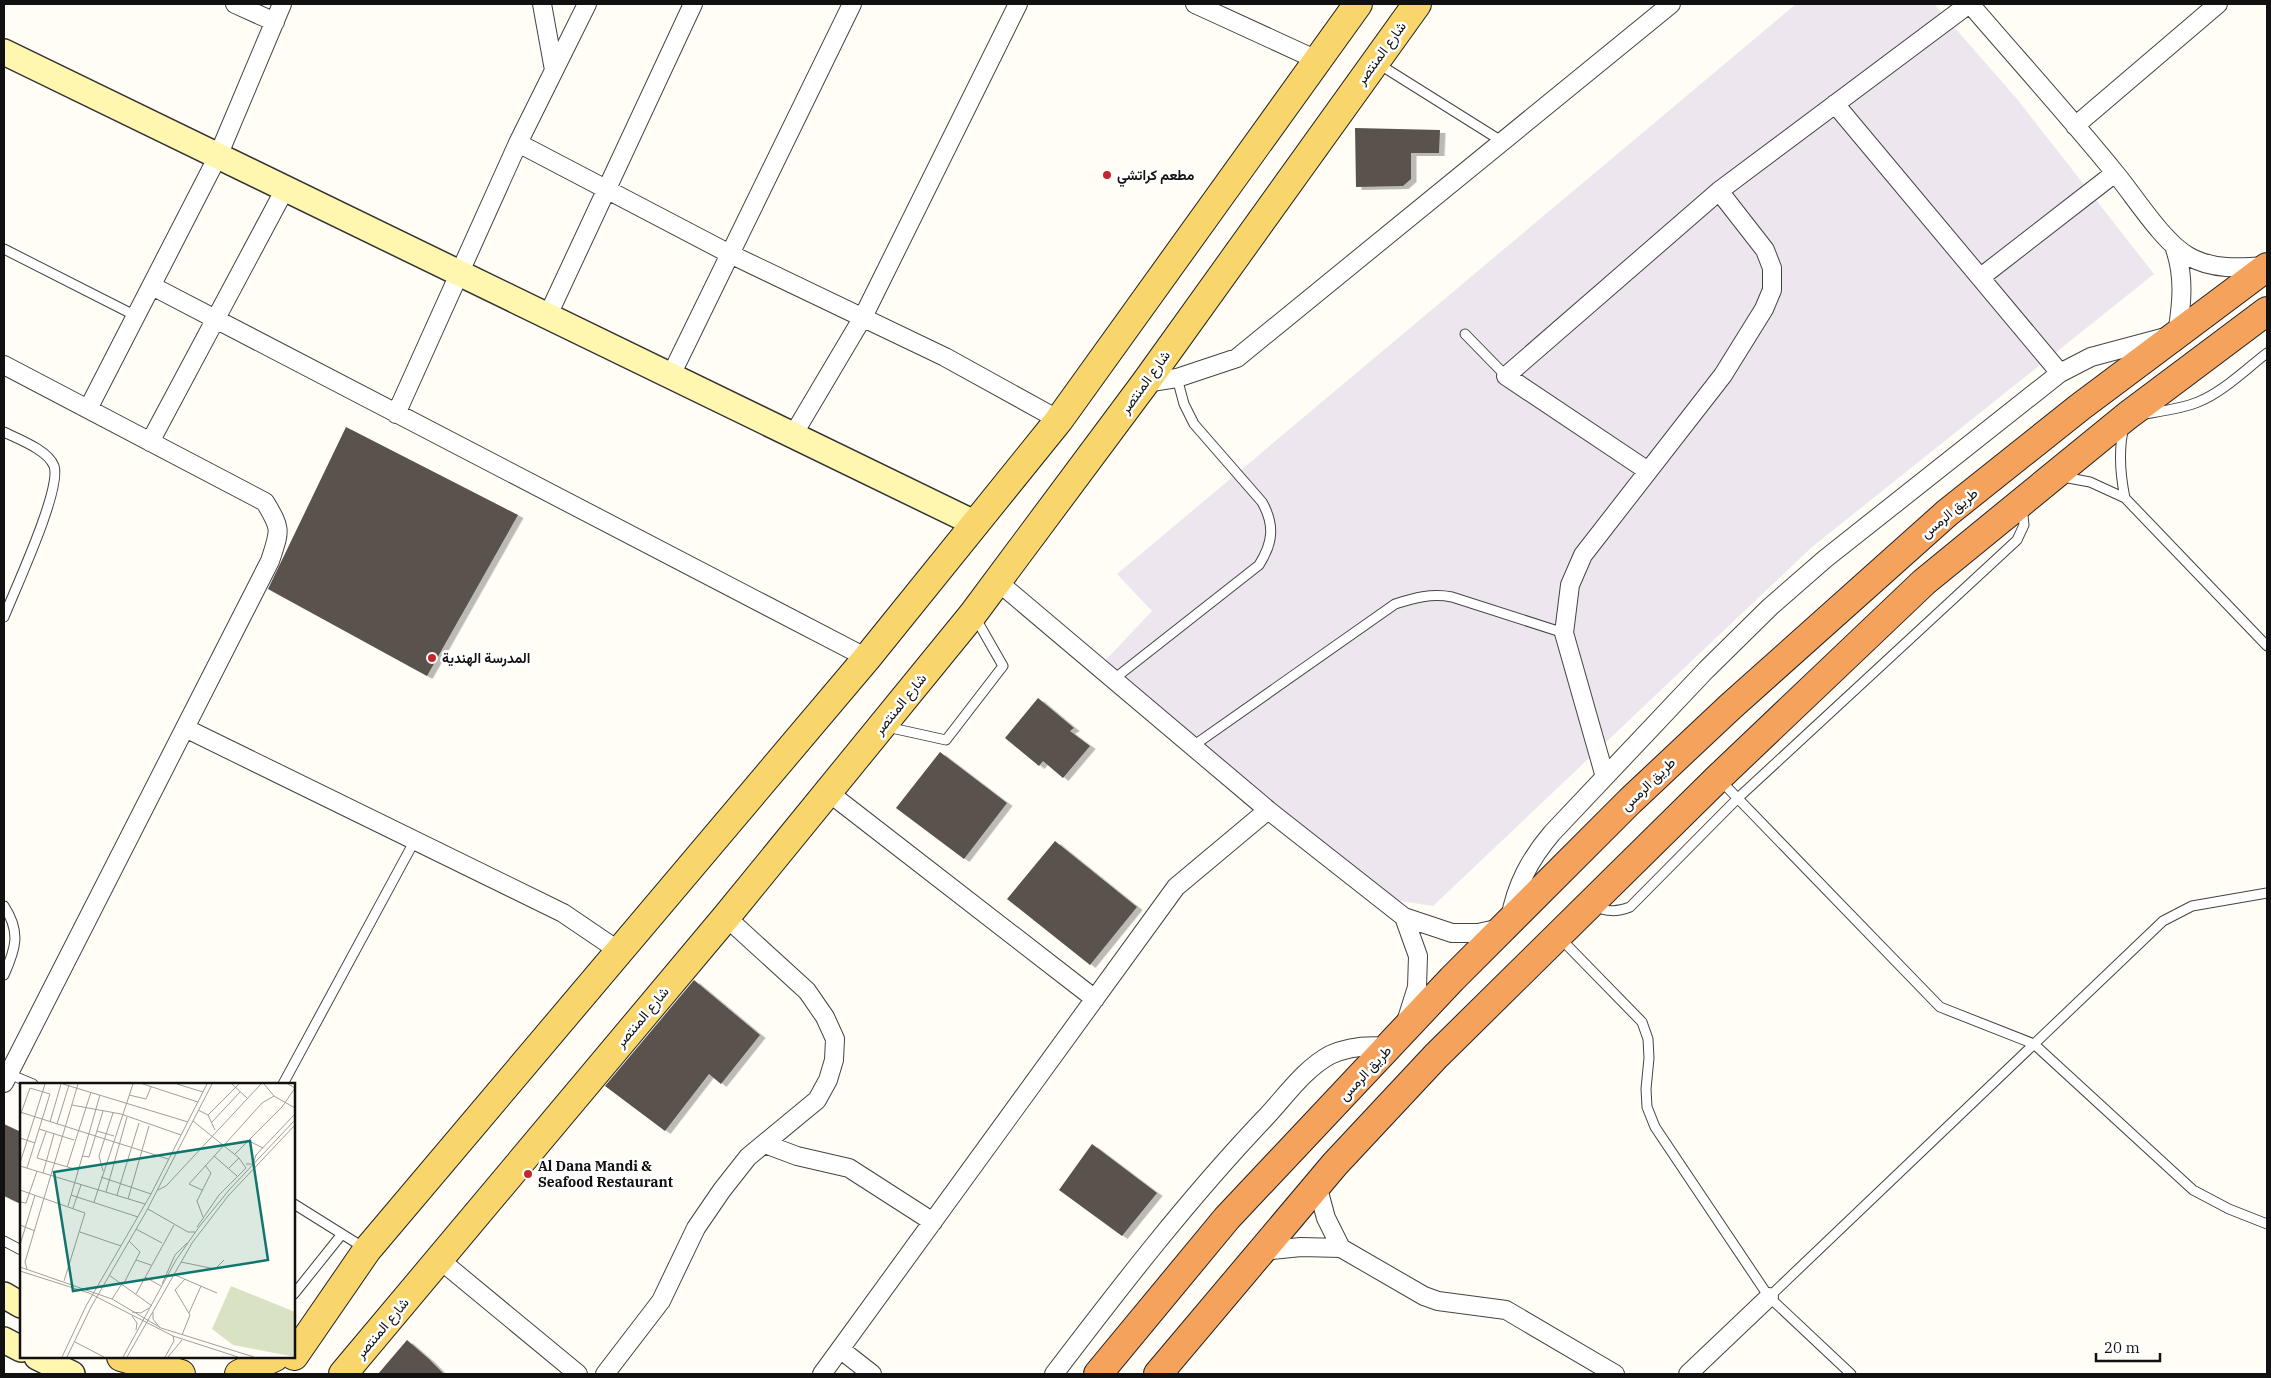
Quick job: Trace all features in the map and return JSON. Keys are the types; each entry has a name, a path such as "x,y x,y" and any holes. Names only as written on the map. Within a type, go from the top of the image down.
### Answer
{"highway":[{"name":"طريق الرمس","path":"1098,1374 1227,1218 1507,924 1630,801 1730,707 1946,513 2080,407 2267,266"},
{"path":"1161,1373 1317,1185 1436,1056 1718,778 1924,582 2127,416 2267,311"}],"main road":[{"path":"296,1351 367,1250 867,658 1059,420 1358,4"},
{"name":"شارع المنتصر","path":"343,1374 726,917 973,614 1145,383 1417,4"},
{"path":"360,1374 378,1333"},
{"path":"125,1358 181,1374"},
{"path":"238,1374 273,1358"},
{"path":"280,1374 291,1358"}],"street":[{"path":"235,4 275,22"},
{"path":"88,409 218,156 282,4"},
{"path":"542,4 554,70"},
{"path":"396,414 461,274 518,143 587,4"},
{"path":"548,315 693,4"},
{"path":"671,376 852,4"},
{"path":"793,435 864,317 1018,4"},
{"path":"1195,4 1317,60"},
{"path":"1145,383 1177,378 1237,358 1671,4"},
{"path":"1648,471 1506,376 1719,191 1969,4 2115,173 2174,246 2189,256 2207,264 2228,268 2267,266"},
{"path":"2075,126 2218,4"},
{"path":"4,52 976,524"},
{"path":"1835,104 2060,373"},
{"path":"518,143 730,254 864,317 945,358 1059,420"},
{"path":"1981,277 2115,173"},
{"path":"150,442 285,189"},
{"path":"1605,776 1564,634 1573,573 1583,555 1723,375 1764,309 1772,290 1772,268 1765,250 1719,191"},
{"path":"998,581 1268,810 1404,917 1452,933 1478,933 1507,924 1517,890 1531,860 1552,833 1706,670 1777,601 1825,559 2060,373 2090,358 2177,334 2182,300 2182,282 2180,263 2174,246"},
{"path":"152,286 867,658"},
{"path":"4,366 265,502 278,523 278,538 270,561 6,1079"},
{"path":"185,728 563,913 619,951"},
{"path":"828,792 1095,999"},
{"path":"822,1374 1176,887 1268,810"},
{"path":"606,1374 661,1301 696,1228 722,1190 748,1157 818,1100 834,1060 835,1039 826,1017 808,991 726,917"},
{"path":"1054,1374 1125,1281 1224,1162 1307,1072 1331,1055 1344,1050 1396,1039 1417,987 1418,956 1404,917"},
{"path":"765,1144 797,1156 849,1168 933,1222"},
{"path":"1317,1185 1326,1218 1341,1248"},
{"path":"1261,1251 1301,1247 1341,1248 1424,1296 1438,1301 1506,1310 1615,1374"},
{"path":"440,1260 577,1374"},
{"path":"4,1295 20,1304"},
{"path":"1688,1374 1769,1297"},
{"path":"4,1340 20,1348"},
{"path":"840,1349 872,1374"},
{"path":"39,1358 72,1374"},
{"path":"123,1358 147,1374"}],"lane":[{"path":"1375,62 1503,142"},
{"path":"4,249 136,316"},
{"path":"1465,334 1506,376"},
{"path":"2125,498 2121,478 2120,457 2122,436 2127,416 2185,406 2200,401 2214,393 2267,353"},
{"path":"1114,679 1259,565 1268,550 1271,532 1270,515 1262,502 1194,424 1184,404 1177,378"},
{"path":"4,433 39,450 54,464 56,478 48,505 4,617"},
{"path":"2052,476 2090,482 2125,498 2267,646"},
{"path":"1590,903 1611,911 1620,911 1630,906 1738,798 2017,540 2024,525 2024,510 2020,503"},
{"path":"1193,746 1395,604 1418,596 1440,594 1452,596 1564,634"},
{"path":"882,726 946,740 1003,666 973,614"},
{"path":"1718,778 1940,1008 2034,1044 2193,1190 2229,1210 2267,1224"},
{"path":"284,1083 416,840"},
{"path":"1769,1297 2163,921 2192,906 2267,893"},
{"path":"4,906 15,927 14,951 4,974"},
{"path":"1557,936 1642,1022 1648,1039 1647,1107 1655,1127 1769,1297 1851,1374"},
{"path":"6,1079 28,1083"},
{"path":"295,1205 367,1250"},
{"path":"295,1292 342,1234"},
{"path":"4,1241 20,1249"}],"shaded area":[{"path":"1796,4 1934,4 2017,99 2154,274 1812,547 1433,906 1388,899 1101,665 1152,611 1117,574"}],"building":[{"path":"1355,128 1440,130 1439,153 1411,153 1411,179 1403,186 1356,187"},
{"path":"346,427 518,515 427,676 268,589"},
{"path":"1038,698 1074,728 1070,731 1090,746 1063,778 1043,761 1039,766 1005,738"},
{"path":"940,752 1007,803 964,859 896,808"},
{"path":"1055,841 1137,907 1090,965 1007,899"},
{"path":"694,980 760,1035 721,1084 709,1074 665,1131 605,1086"},
{"path":"4,1124 20,1132 20,1204 4,1196"},
{"path":"1092,1144 1157,1193 1122,1236 1059,1190"},
{"path":"407,1340 429,1359 444,1374 378,1374"}],"place":[{"name":"مطعم كراتشي","path":"1107,175"},
{"name":"المدرسة الهندية","path":"432,658"},
{"name":"Al Dana Mandi & Seafood Restaurant","path":"528,1174"}]}
